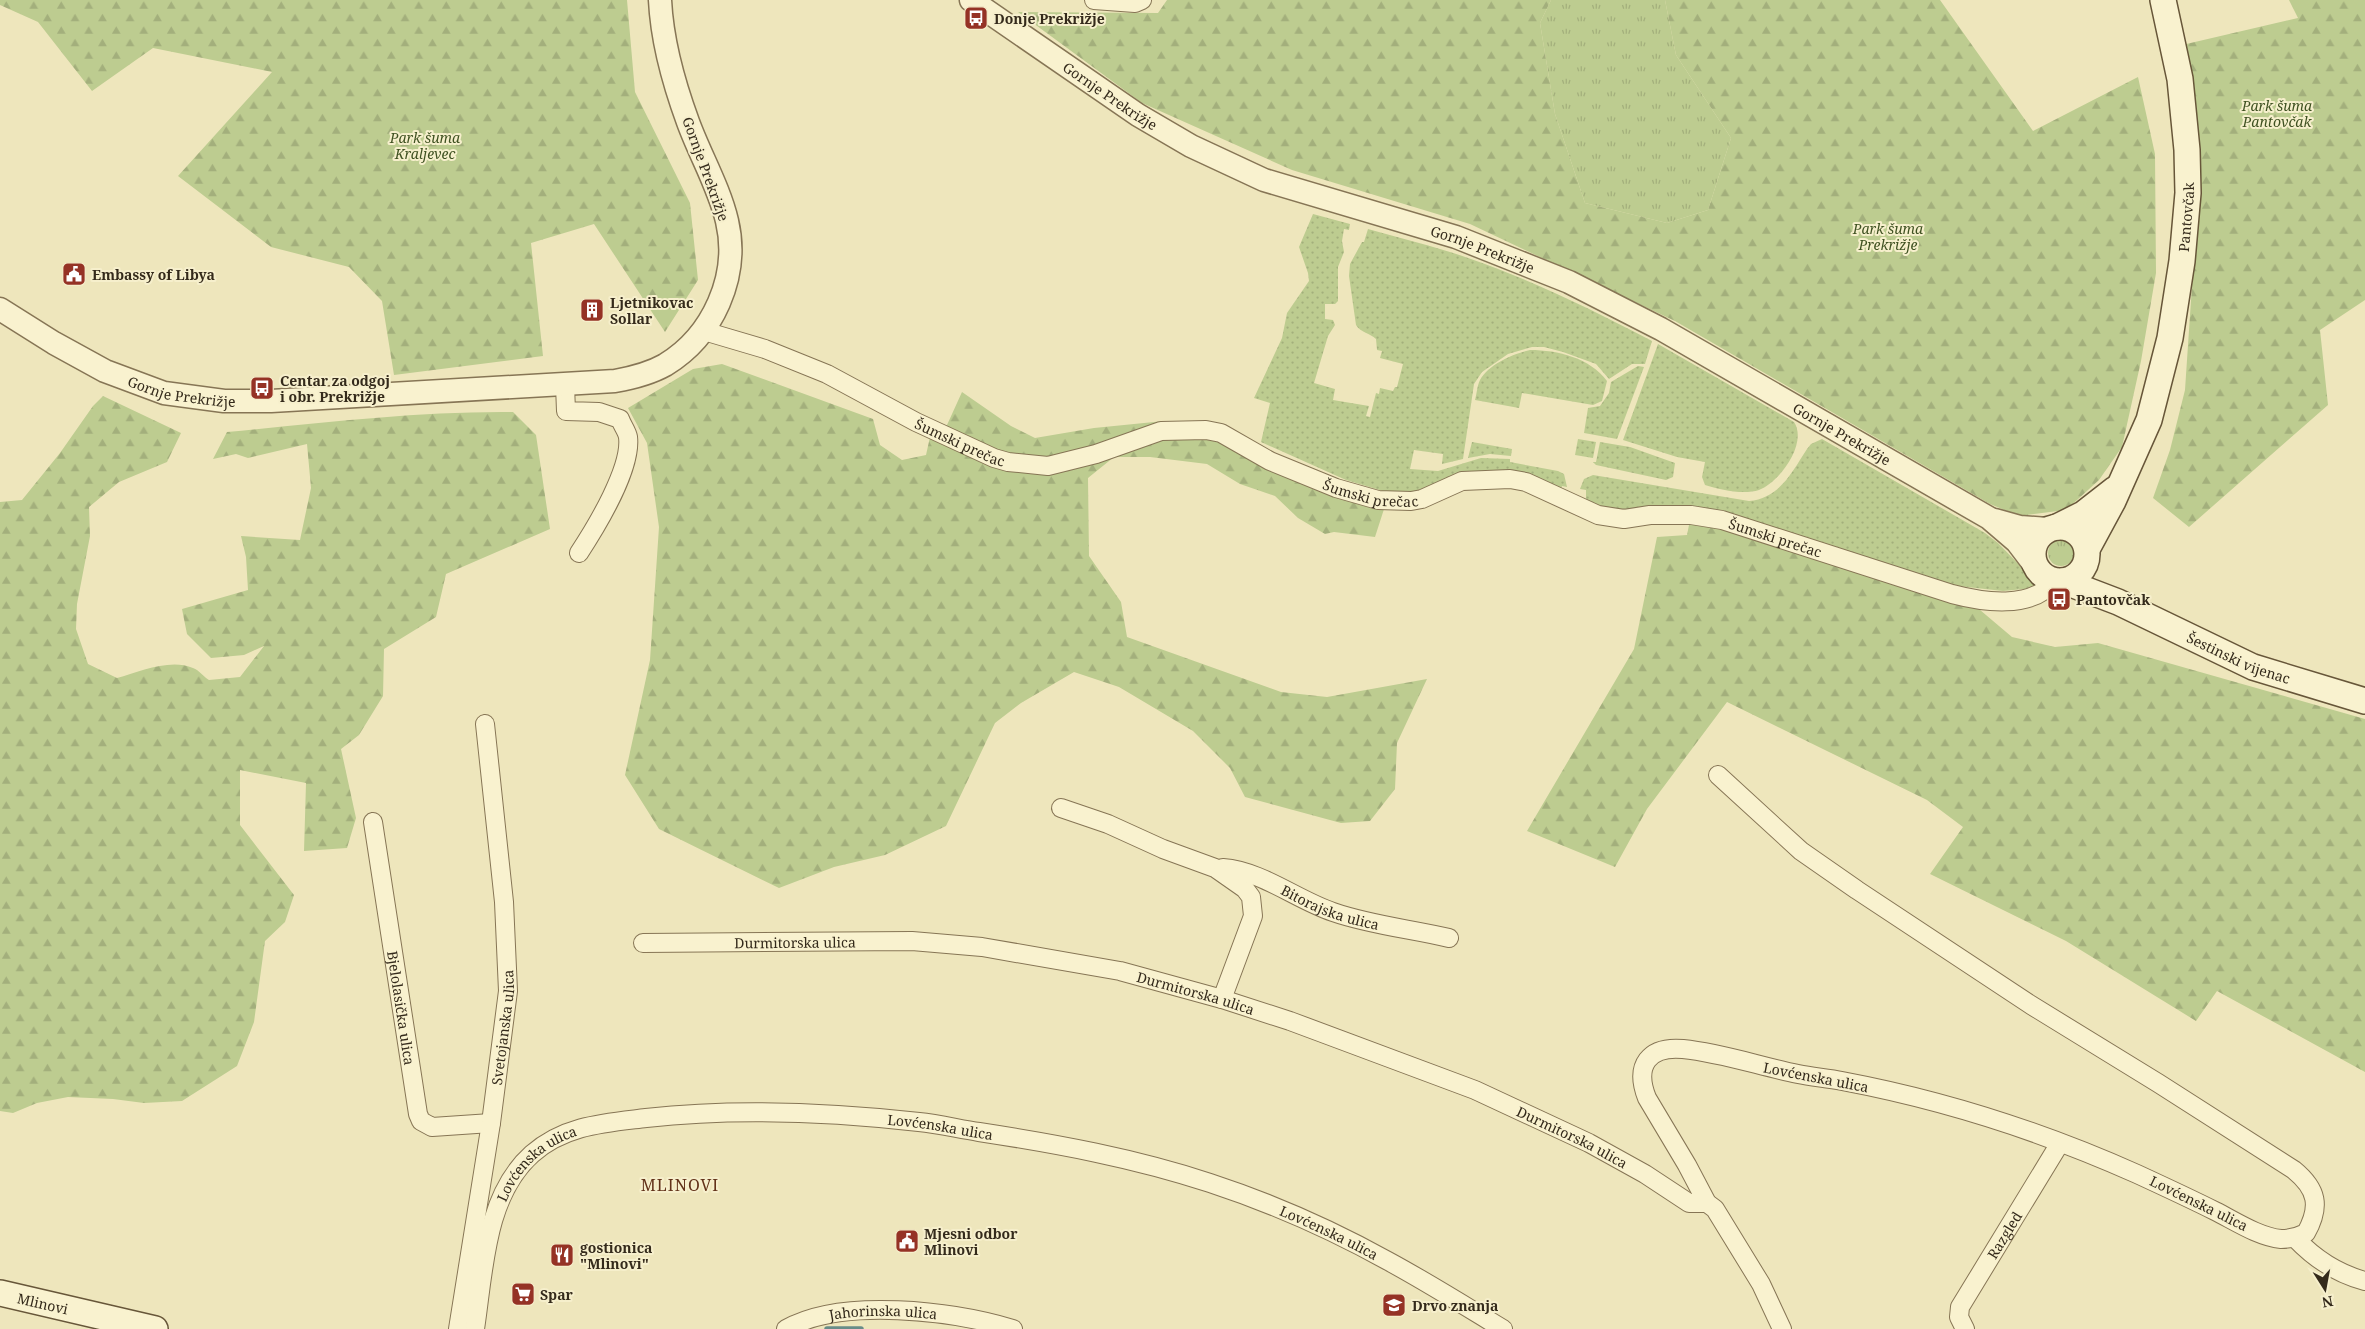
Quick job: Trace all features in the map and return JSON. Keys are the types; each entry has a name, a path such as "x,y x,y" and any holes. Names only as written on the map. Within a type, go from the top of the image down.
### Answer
{"main road":[{"name":"Pantovčak","path":"2087,553 2130,466 2149,420 2170,338 2182,262 2188,193 2187,150 2180,79 2163,0"},
{"name":"Pantovčak","path":"2052,528 2083,514 2119,486"},
{"path":"2052,528 2073,530 2084,542 2087,553 2085,565 2079,573 2051,576 2033,550 2036,542 2052,528"},
{"name":"Šestinski vijenac","path":"2087,553 2095,577 2118,602"},
{"name":"Šestinski vijenac","path":"2051,576 2118,602 2253,667 2365,701"},
{"name":"Mlinovi","path":"0,1293 85,1321 155,1329"}],"street":[{"name":"Gornje Prekrižje","path":"0,308 54,344 105,371 164,393 224,401 271,401 564,385 640,376 665,365 704,331 715,315 728,277 730,256 727,222 688,122 673,72 660,0"},
{"name":"Gornje Prekrižje","path":"971,0 1138,116 1191,146 1264,180 1456,237 1569,282 1661,329 1989,518 2051,576"},
{"path":"1094,0 1135,3 1142,0"},
{"name":"Šumski prečac","path":"704,331 765,349 827,374 942,434 1008,462 1048,466 1096,454 1161,431 1206,430 1221,433 1270,461 1336,488 1378,500 1411,501 1422,499 1462,481 1510,479 1526,482 1598,515 1624,519 1650,515 1691,515 1722,520 1952,594 1977,600 2023,599 2039,594 2049,588 2051,576"},
{"path":"564,385 566,411 599,412 620,420 628,436 627,459 613,492 579,553"},
{"name":"Gornje Prekrižje","path":"1989,518 2020,527 2052,528"},
{"name":"Svetojanska ulica","path":"458,1329 491,1123 508,990 501,868 485,724"},
{"path":"1718,775 1801,851 1857,890 2032,1006 2222,1123 2294,1170 2310,1186 2316,1204 2306,1233 2295,1238 2310,1254 2354,1278 2365,1281"},
{"name":"Bitorajska ulica","path":"1061,808 1100,820 1163,848 1215,868 1246,873 1309,903 1354,919 1449,938"},
{"name":"Bjelolasička ulica","path":"373,822 418,1114 421,1121 432,1127 491,1123"},
{"name":"Bitorajska ulica","path":"1215,868 1245,889 1251,897 1254,906 1250,926 1235,960 1222,999"},
{"name":"Durmitorska ulica","path":"643,943 886,941 982,947 1120,971 1222,999 1290,1021 1475,1090 1589,1143 1645,1174 1689,1203 1707,1203"},
{"name":"Lovćenska ulica","path":"1782,1329 1747,1260 1715,1209 1707,1203 1643,1089 1644,1068 1652,1054 1658,1051 1670,1048 1713,1054 1752,1064 1843,1081 1960,1109 2060,1142 2137,1174 2267,1235 2280,1239 2295,1238"},
{"name":"Lovćenska ulica","path":"475,1329 497,1205 508,1182 519,1168 544,1145 568,1132 600,1124 674,1115 770,1113 922,1122 1077,1148 1176,1173 1238,1194 1329,1231 1388,1261 1503,1329"},
{"name":"Razgled","path":"1965,1329 1959,1317 1960,1307 2060,1142"},
{"name":"Jahorinska ulica","path":"786,1329 813,1317 862,1311 932,1313 993,1323 1013,1329"}],"green space":[{"name":"Park šuma Kraljevec","path":"0,0 627,0 635,92 690,203 698,280 665,332 594,224 531,243 543,356 394,375 382,301 349,267 271,247 178,176 272,72 153,48 92,91 38,22 0,5"},
{"name":"Park šuma Prekrižje","path":"1167,0 1551,0 1540,23 1555,114 1585,203 1667,223 1708,210 1731,138 1676,55 1665,0 1940,0 2033,131 2138,77 2155,154 2156,273 2141,361 2122,447 2099,480 2066,510 2019,516 1990,504 1675,321 1470,224 1292,170 1142,103 1018,12 1158,13"},
{"path":"1551,0 1665,0 1676,55 1731,138 1708,210 1667,223 1585,203 1555,114 1540,23"},
{"name":"Park šuma Pantovčak","path":"2289,0 2365,0 2365,300 2320,330 2328,405 2189,527 2153,498 2170,450 2185,390 2198,196 2182,45 2298,18"},
{"path":"1313,214 1350,224 1349,230 1344,229 1342,241 1344,252 1338,267 1338,301 1335,304 1325,304 1325,319 1333,320 1335,325 1328,336 1314,383 1335,389 1333,400 1369,406 1366,416 1370,417 1376,393 1379,394 1380,388 1393,391 1397,387 1403,364 1380,358 1382,351 1377,350 1376,339 1360,330 1356,325 1349,276 1350,264 1362,242 1364,242 1368,229 1471,259 1518,277 1608,318 1652,341 1645,364 1632,364 1609,379 1596,364 1544,347 1532,347 1508,354 1482,372 1474,384 1463,459 1442,464 1443,454 1414,450 1410,469 1438,471 1481,458 1510,459 1510,462 1558,471 1564,474 1567,487 1562,486 1560,493 1526,477 1393,494 1346,480 1261,442 1270,403 1254,398 1282,338 1287,313 1309,281 1299,247"},
{"path":"1658,344 1794,422 1797,431 1795,451 1783,471 1767,486 1759,490 1739,492 1705,485 1702,477 1705,462 1677,457 1623,440"},
{"path":"1530,350 1562,354 1592,366 1607,381 1602,401 1593,405 1522,393 1519,408 1475,400 1480,380 1489,369 1509,357"},
{"path":"722,364 873,419 880,445 902,460 926,455 930,437 947,425 962,392 1011,426 1035,438 1094,428 1164,421 1204,434 1385,506 1375,537 1334,532 1325,534 1298,518 1275,496 1240,484 1207,464 1150,457 1114,457 1088,478 1089,556 1121,602 1127,637 1281,692 1327,697 1427,679 1397,743 1395,789 1370,821 1341,823 1245,797 1230,768 1193,731 1119,687 1074,672 1021,703 995,723 946,826 885,855 834,867 779,888 659,829 625,775 650,660 659,527 647,443 628,408 693,369"},
{"path":"1638,366 1644,367 1617,439 1584,433 1588,408 1600,406 1609,393 1611,382"},
{"path":"103,396 181,433 167,462 119,482 89,507 90,536 77,604 76,629 88,664 117,678 155,667 175,664 195,669 209,680 240,677 264,646 244,655 211,658 187,634 182,609 248,590 246,557 241,536 300,540 311,488 307,444 248,458 236,454 213,459 227,432 334,421 442,413 513,412 536,435 550,529 446,574 436,617 384,649 383,696 359,735 341,749 356,818 347,848 304,851 306,783 240,770 240,825 294,895 285,922 265,941 254,1022 237,1066 182,1101 144,1103 113,1099 68,1097 37,1103 13,1113 0,1111 0,502 22,500 60,453 93,406"},
{"path":"1578,439 1596,442 1593,458 1575,455"},
{"path":"1822,439 1985,533 1998,543 2036,582 2034,588 2003,591 1958,586 1895,570 1711,509 1609,511 1586,502 1586,490 1580,489 1584,479 1593,475 1749,501 1760,499 1777,489 1790,475 1811,444"},
{"path":"1472,442 1512,449 1511,456 1490,454 1468,458"},
{"path":"1600,442 1630,447 1675,463 1673,477 1666,480 1596,465 1593,462 1596,462"},
{"path":"1690,520 1762,537 1973,604 2012,637 2055,647 2098,643 2365,719 2365,1072 2217,991 2196,1021 2066,941 1930,874 1963,827 1927,800 1727,702 1647,809 1615,867 1527,831 1634,649 1657,537 1687,535"},
{"path":"2061,540 2070,544 2074,553 2070,562 2061,566 2052,562 2048,553 2052,544"}],"waterway":[{"path":"827,1329 861,1329"}],"place":[{"name":"Donje Prekrižje","path":"976,18"},
{"name":"Embassy of Libya","path":"74,274"},
{"name":"Ljetnikovac Sollar","path":"592,310"},
{"name":"Centar za odgoj i obr. Prekrižje","path":"262,388"},
{"name":"Pantovčak","path":"2059,599"},
{"name":"Mjesni odbor Mlinovi","path":"907,1241"},
{"name":"gostionica \"Mlinovi\"","path":"562,1255"},
{"name":"Spar","path":"523,1294"},
{"name":"Drvo znanja","path":"1394,1305"}],"district":[{"name":"MLINOVI","path":"680,1185"}]}
